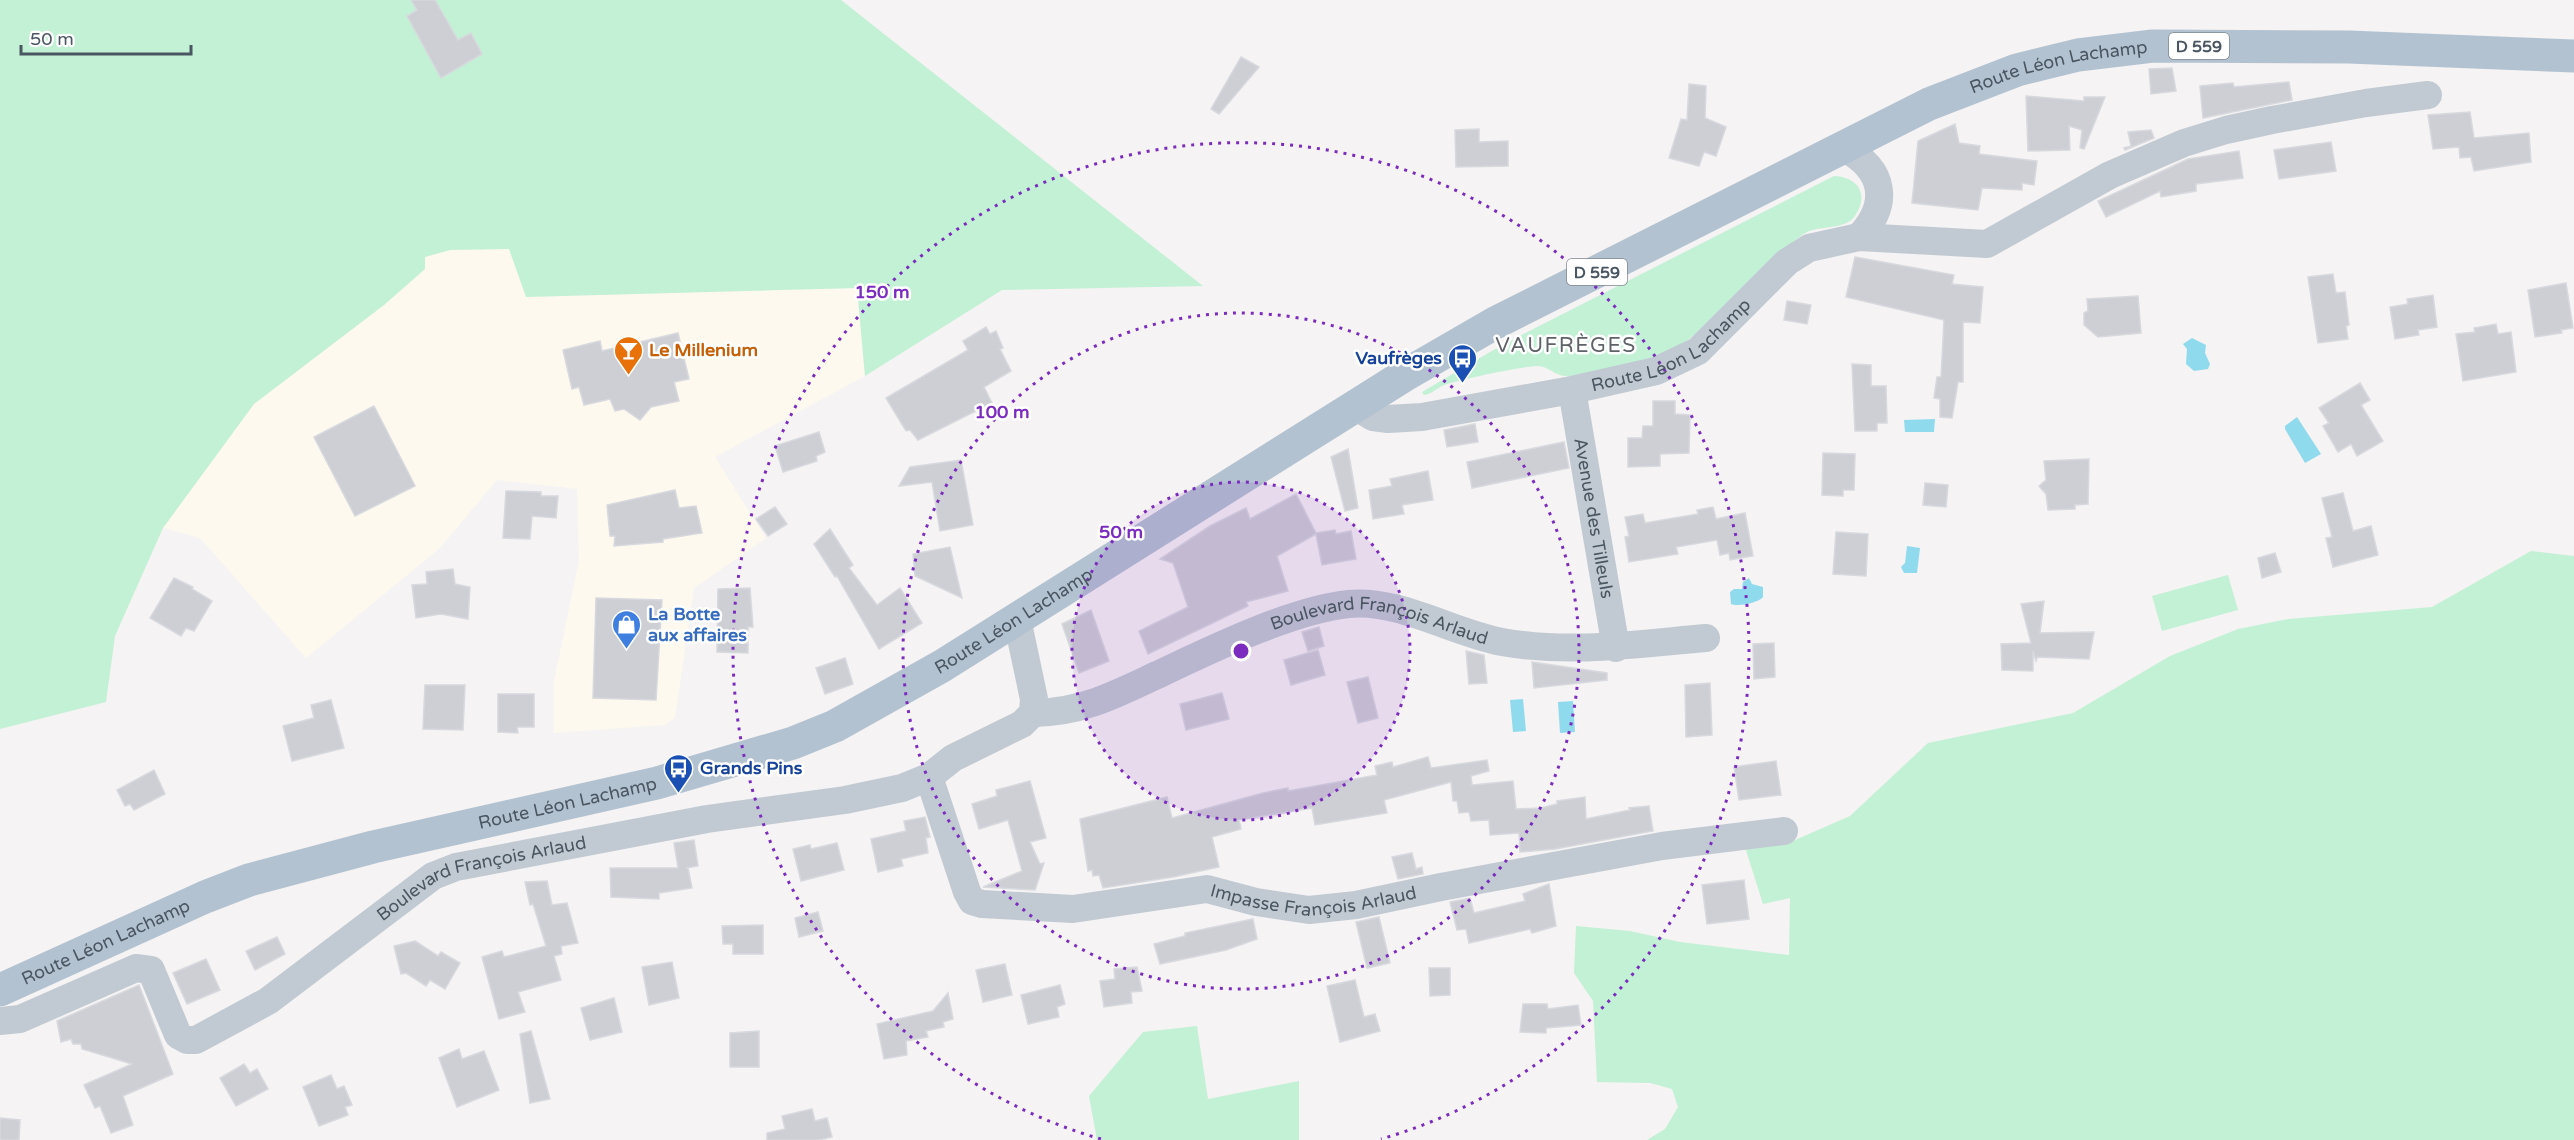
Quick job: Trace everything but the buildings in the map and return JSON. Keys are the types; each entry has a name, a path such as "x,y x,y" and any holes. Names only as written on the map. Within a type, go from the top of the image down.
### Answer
{"main road":[{"name":"Route Léon Lachamp","path":"0,990 249,880 373,847 657,783 793,743 835,726 942,666 1355,406 1494,324 1929,104 2017,70 2089,54 2153,46 2349,47 2574,56"}],"street":[{"name":"Route Léon Lachamp","path":"1355,406 1373,417 1388,420 1422,417 1572,390 1656,371 1698,351 1787,262 1816,245 1859,237 1987,244 2110,175 2184,143 2226,130 2272,120 2366,102 2428,96"},
{"path":"1844,148 1860,156 1870,166 1878,187 1879,195 1875,214 1871,224 1859,237"},
{"name":"Avenue des Tilleuls","path":"1572,390 1616,648"},
{"name":"Boulevard François Arlaud","path":"0,1021 20,1019 136,968 151,970 178,1035 187,1040 196,1040 268,1001 433,876 456,867 707,819 846,800 902,788 929,777 953,758 1022,724 1033,713 1060,713 1115,695 1286,619 1349,604 1380,607 1425,617 1501,642 1567,650 1616,648 1706,638"},
{"path":"1017,619 1034,699 1033,713"},
{"name":"Impasse François Arlaud","path":"929,777 967,892 972,901 982,904 1073,909 1207,889 1256,902 1309,910 1356,905 1486,878 1662,846 1784,831"}],"shaded area":[{"path":"509,249 527,297 857,288 865,376 715,457 766,538 694,588 675,718 665,725 554,733 554,681 579,560 577,489 497,480 439,549 306,658 200,538 163,528 254,404 384,305 425,269 425,257 450,250"}],"green space":[{"path":"0,0 841,0 1203,286 1002,290 865,376 857,288 526,297 509,249 450,250 425,257 425,269 384,305 254,404 163,528 115,636 106,702 0,729"},
{"path":"1834,176 1849,179 1859,188 1861,200 1855,216 1846,223 1815,229 1800,236 1753,277 1705,326 1669,352 1648,361 1596,373 1563,376 1538,366 1451,383 1424,395 1422,392 1502,345"},
{"path":"2531,551 2574,556 2574,1140 1647,1140 1665,1129 1678,1107 1672,1089 1650,1083 1597,1082 1593,1001 1574,973 1576,926 1630,931 1680,942 1789,955 1790,898 1763,904 1745,847 1786,844 1850,816 1928,743 2073,713 2170,656 2238,629 2288,619 2432,607"},
{"path":"2228,575 2238,610 2162,631 2152,596"},
{"path":"1197,1026 1208,1099 1299,1081 1299,1140 1097,1140 1089,1096 1143,1032"}],"water":[{"path":"2192,338 2206,345 2205,353 2210,364 2208,369 2194,371 2186,364 2187,349 2183,344"},
{"path":"2297,417 2321,454 2305,463 2285,429 2285,426"},
{"path":"1935,419 1934,432 1905,432 1904,420"},
{"path":"1907,546 1920,548 1917,573 1904,573 1901,567 1905,563"},
{"path":"1749,578 1752,584 1763,587 1763,597 1748,604 1731,604 1730,592 1734,589 1742,589 1743,582"},
{"path":"1523,699 1526,731 1513,732 1510,700"},
{"path":"1573,701 1575,732 1560,733 1558,702"}],"place":[{"name":"Le Millenium","path":"628,376"},
{"name":"Vaufrèges","path":"1463,384"},
{"name":"La Botte aux affaires","path":"627,650"},
{"name":"Grands Pins","path":"679,794"}],"district":[{"name":"VAUFRÈGES","path":"1566,345"}]}
